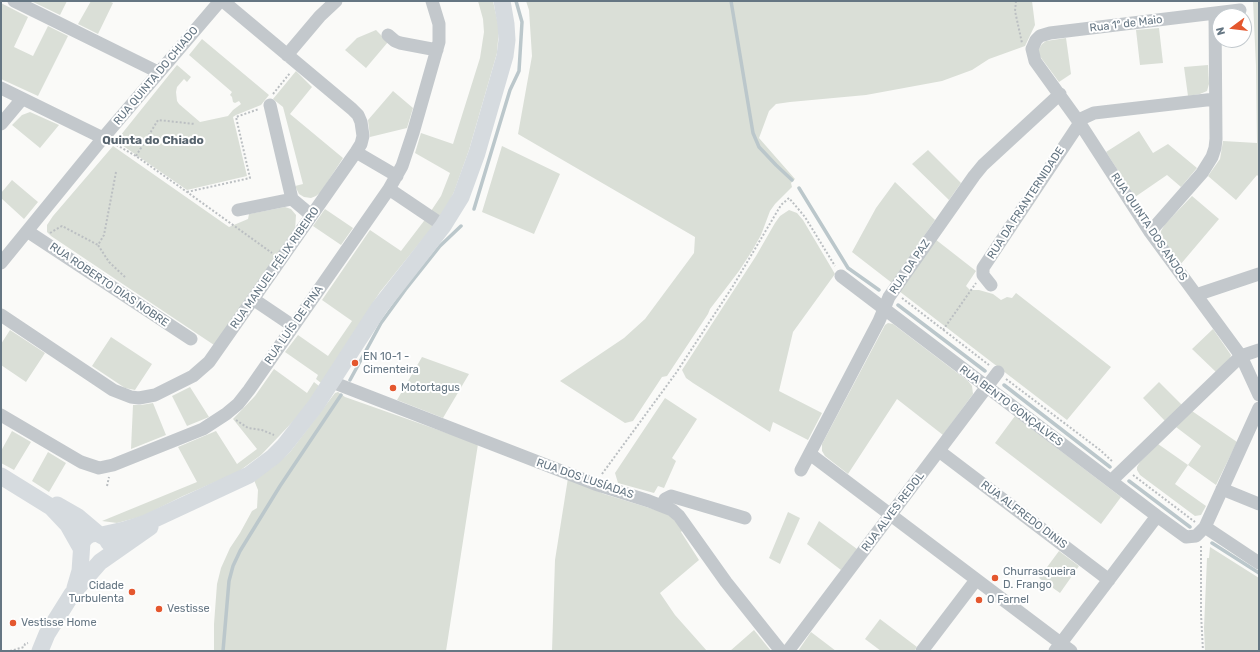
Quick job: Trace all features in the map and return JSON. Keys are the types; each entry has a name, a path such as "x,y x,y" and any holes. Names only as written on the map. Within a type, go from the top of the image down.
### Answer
{"main road":[{"path":"72,594 80,571 82,542 86,537 91,534 124,530 137,526 249,475 273,457 301,425 332,382 379,308 443,226 461,197 477,153 505,56 507,40 502,1"},
{"path":"1,476 51,507 68,525 81,551 89,561 104,559 173,510"},
{"path":"35,647 48,634 72,594 110,552 109,542 78,517 38,498"}],"street":[{"path":"14,1 158,72"},
{"name":"RUA QUINTA DO CHIADO","path":"1,262 158,72 220,1"},
{"name":"RUA MANUEL FÉLIX RIBEIRO","path":"1,315 113,390 139,398 155,395 184,381 202,370 209,362 356,152 361,144 363,136 361,122 358,115 223,1"},
{"path":"287,55 320,16 336,1"},
{"name":"RUA LUÍS DE PINA","path":"1,415 81,462 99,468 113,465 203,429 228,413 238,404 294,326 397,176 407,152 437,50 440,33 439,24 432,1"},
{"name":"Rua 1º de Maio","path":"1035,60 1033,55 1033,44 1044,34 1212,14"},
{"path":"388,35 400,43 437,50"},
{"path":"1150,232 1202,173 1212,157 1216,139 1215,48"},
{"name":"RUA QUINTA DOS ANJOS","path":"1035,60 1080,122 1150,232 1240,356 1259,395"},
{"path":"1,88 103,138"},
{"name":"RUA DA PAZ","path":"801,470 894,291 974,176 992,157 1060,94"},
{"path":"1,124 22,99"},
{"path":"1080,122 1086,116 1094,113 1215,99"},
{"path":"270,106 292,199 311,215"},
{"name":"RUA DA FRANTERNIDADE","path":"987,280 983,268 1080,122"},
{"path":"356,152 397,176"},
{"path":"389,189 438,222"},
{"path":"238,210 292,199"},
{"name":"RUA ROBERTO DIAS NOBRE","path":"27,230 191,340"},
{"path":"1196,295 1259,274"},
{"name":"RUA BENTO GONÇALVES","path":"841,276 987,388 1114,478 1156,516 1182,535 1191,538 1196,536 1202,530"},
{"path":"253,299 294,326"},
{"path":"1114,478 1240,356 1259,350"},
{"name":"RUA ALVES REDOL","path":"788,651 998,372"},
{"name":"RUA DOS LUSÍADAS","path":"332,382 595,484 663,506 679,516 726,582 782,651"},
{"path":"1259,408 1202,530 1259,563"},
{"name":"RUA ALFREDO DINIS","path":"939,451 1108,580"},
{"path":"810,454 1063,648 1108,580 1156,516"},
{"path":"1222,489 1259,504"},
{"path":"663,506 664,499 671,496 745,518"},
{"path":"922,651 976,580"}],"path":[{"path":"1016,1 1015,11 1022,42"},
{"path":"187,192 250,178 236,117 270,106 269,100 298,64"},
{"path":"136,156 158,120 195,124"},
{"path":"103,138 136,156 281,260"},
{"path":"98,245 104,236 116,172"},
{"path":"595,484 676,372 732,286 781,205 789,198 805,217 841,276"},
{"path":"39,238 62,226 98,245 109,262 125,277"},
{"path":"943,330 972,289 987,280"},
{"path":"894,291 1100,450 1114,463 1114,478 1126,472 1134,476 1196,523 1202,530 1200,614 1203,651"},
{"path":"228,413 248,428 262,430 277,436"},
{"path":"107,486 109,476"},
{"path":"10,651 24,647 25,644 35,647"}],"shaded area":[{"path":"31,1 67,1 60,15"},
{"path":"91,1 109,1 113,3 98,34 78,24"},
{"path":"478,1 493,1 499,28 497,53 469,150 454,192 446,209 438,220 380,292 321,383 316,379 318,375 285,352 298,335 328,356 352,321 322,300 370,230 401,251 441,196 450,173 415,153 421,133 453,144 480,58 484,32 483,19"},
{"path":"526,1 1032,1 1035,25 1025,46 989,59 972,70 942,81 866,95 776,104 769,111 759,138 795,179 791,183 792,187 770,211 761,235 752,251 739,271 710,309 667,376 662,377 633,421 625,423 560,381 624,338 645,319 694,253 695,237 518,134 532,56 529,10"},
{"path":"1253,1 1259,1 1259,177 1257,175 1236,200 1208,176 1220,159 1223,141 1257,143"},
{"path":"1,3 28,17 14,47 33,56 48,26 68,36 38,96 1,79"},
{"path":"1159,28 1163,63 1140,65 1136,30"},
{"path":"376,30 388,42 366,68 345,50 357,38"},
{"path":"1066,38 1071,74 1059,82 1039,55 1039,49 1046,41"},
{"path":"202,39 269,95 261,105 233,117 247,176 187,190 116,141 177,65 191,77 187,82 184,79 177,87 177,101 200,122 228,116 241,104 239,101 235,103 233,102 230,95 232,92 189,55"},
{"path":"1208,65 1209,84 1207,91 1188,96 1184,67"},
{"path":"296,71 312,87 290,114 343,158 321,192 311,198 304,197 299,194 295,186 303,184 283,107 273,99"},
{"path":"393,91 413,108 407,128 370,137 368,120"},
{"path":"30,112 59,125 40,148 12,125 22,115"},
{"path":"1139,131 1153,153 1168,144 1197,168 1181,187 1167,175 1135,197 1106,152"},
{"path":"113,146 229,227 248,219 249,214 285,207 291,209 296,215 295,231 214,345 47,232 47,225 53,216"},
{"path":"502,146 560,174 534,234 482,212"},
{"path":"928,150 961,183 949,200 912,164"},
{"path":"12,180 38,202 24,219 1,198 1,193"},
{"path":"895,182 935,220 892,283 852,252 876,208"},
{"path":"1192,196 1219,219 1180,265 1161,237 1161,231 1165,224"},
{"path":"325,209 353,228 341,245 313,226"},
{"path":"789,210 797,213 803,220 835,274 793,332 779,391 822,413 808,440 773,422 770,432 693,383 686,378 682,370 756,256 775,223 780,216"},
{"path":"935,239 976,271 966,286 970,290 979,290 993,294 1001,300 1007,297 1012,298 1016,293 1111,367 1067,420 899,291"},
{"path":"888,323 893,324 968,381 972,386 973,394 943,435 897,399 848,474 825,456 822,451 822,444 885,325"},
{"path":"1213,329 1231,355 1230,358 1216,372 1192,349"},
{"path":"10,330 45,353 26,382 1,365 1,344"},
{"path":"111,337 152,364 135,390 125,388 92,366"},
{"path":"422,357 469,374 443,418 397,400"},
{"path":"274,369 307,393 314,382 319,386 301,413 261,455 238,472 183,496 143,516 117,523 102,521 197,482 178,447 216,431 237,464 257,449 233,419 255,396"},
{"path":"1159,382 1182,405 1165,421 1143,398"},
{"path":"190,387 209,417 187,426 172,396"},
{"path":"338,392 345,397 478,444 446,651 214,651 214,624 217,584 221,568 230,548 252,511 257,508 258,490 254,480 273,467 290,452 335,393"},
{"path":"665,398 697,419 672,458 676,461 664,488 658,486 654,493 618,483 615,473"},
{"path":"153,403 166,435 131,449 133,405"},
{"path":"1192,411 1237,442 1216,485 1188,465 1201,446 1176,427"},
{"path":"1015,416 1121,497 1101,524 995,443"},
{"path":"12,431 31,442 14,470 1,463 1,451"},
{"path":"1158,444 1188,465 1175,484 1206,506 1201,515 1195,516 1140,475 1137,470 1140,462"},
{"path":"48,452 66,463 49,492 32,481"},
{"path":"568,478 604,494 669,514 683,530 681,532 699,560 660,593 675,615 707,651 552,651 555,560"},
{"path":"788,512 800,518 780,564 769,558"},
{"path":"819,521 857,549 841,570 807,544"},
{"path":"1210,547 1259,578 1259,651 1205,651 1204,628 1207,558 1209,558"},
{"path":"1059,551 1079,566 1060,593 1039,578"},
{"path":"880,619 917,647 914,651 881,651 865,639"},
{"path":"754,630 771,651 730,651"},
{"path":"811,632 836,651 798,651"}],"waterway":[{"path":"474,209 510,90 519,71 522,22 516,1"},
{"path":"731,1 753,133 759,147 792,180"},
{"path":"799,188 848,268 879,290"},
{"path":"350,380 381,323 440,246 461,226"},
{"path":"898,305 985,371"},
{"path":"1004,385 1110,467"},
{"path":"223,651 229,581 233,566 240,551 280,486 341,395"},
{"path":"1129,481 1190,527"},
{"path":"1212,543 1259,573"}],"place":[{"name":"EN 10-1 - Cimenteira","path":"355,363"},
{"name":"Motortagus","path":"393,388"},
{"name":"Churrasqueira D. Frango","path":"995,578"},
{"name":"Cidade Turbulenta","path":"132,592"},
{"name":"O Farnel","path":"979,600"},
{"name":"Vestisse","path":"159,609"},
{"name":"Vestisse Home","path":"13,623"}],"district":[{"name":"Quinta do Chiado","path":"153,141"}]}
